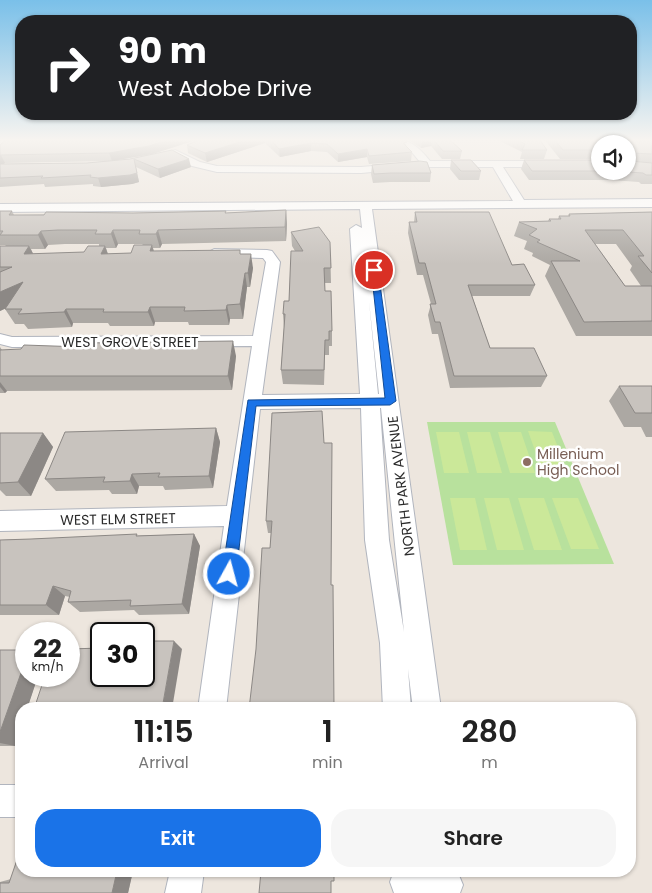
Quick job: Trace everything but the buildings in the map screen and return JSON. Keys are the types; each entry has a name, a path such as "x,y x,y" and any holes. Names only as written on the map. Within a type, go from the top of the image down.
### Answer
{"street":[{"path":"506,181 520,203"},
{"path":"0,208 359,204 501,198 520,203 652,203"},
{"name":"NORTH PARK AVENUE","path":"359,204 380,402 426,702"},
{"path":"200,253 267,254 273,262 251,402 213,702"},
{"name":"WEST GROVE STREET","path":"0,339 12,342 261,341"},
{"path":"251,402 380,402"},
{"name":"NORTH PARK AVENUE","path":"380,402 377,540 393,643 397,702"},
{"name":"WEST ELM STREET","path":"0,522 237,516"},
{"path":"0,801 15,801"},
{"path":"183,893 186,877"},
{"path":"407,882 446,883"}],"green space":[{"path":"427,422 555,422 614,564 453,565"},
{"path":"528,431 552,432 568,473 543,473"},
{"path":"436,432 459,432 469,473 444,473"},
{"path":"467,432 490,432 502,473 477,473"},
{"path":"498,432 521,432 535,473 510,473"},
{"path":"450,498 475,498 487,550 460,550"},
{"path":"484,498 509,498 524,550 497,550"},
{"path":"518,498 544,498 562,550 534,550"},
{"path":"552,498 578,498 599,549 571,549"}],"place":[{"name":"Millenium High School","path":"527,462"}],"route":[{"path":"229,574 251,402 390,401 374,270"}]}
